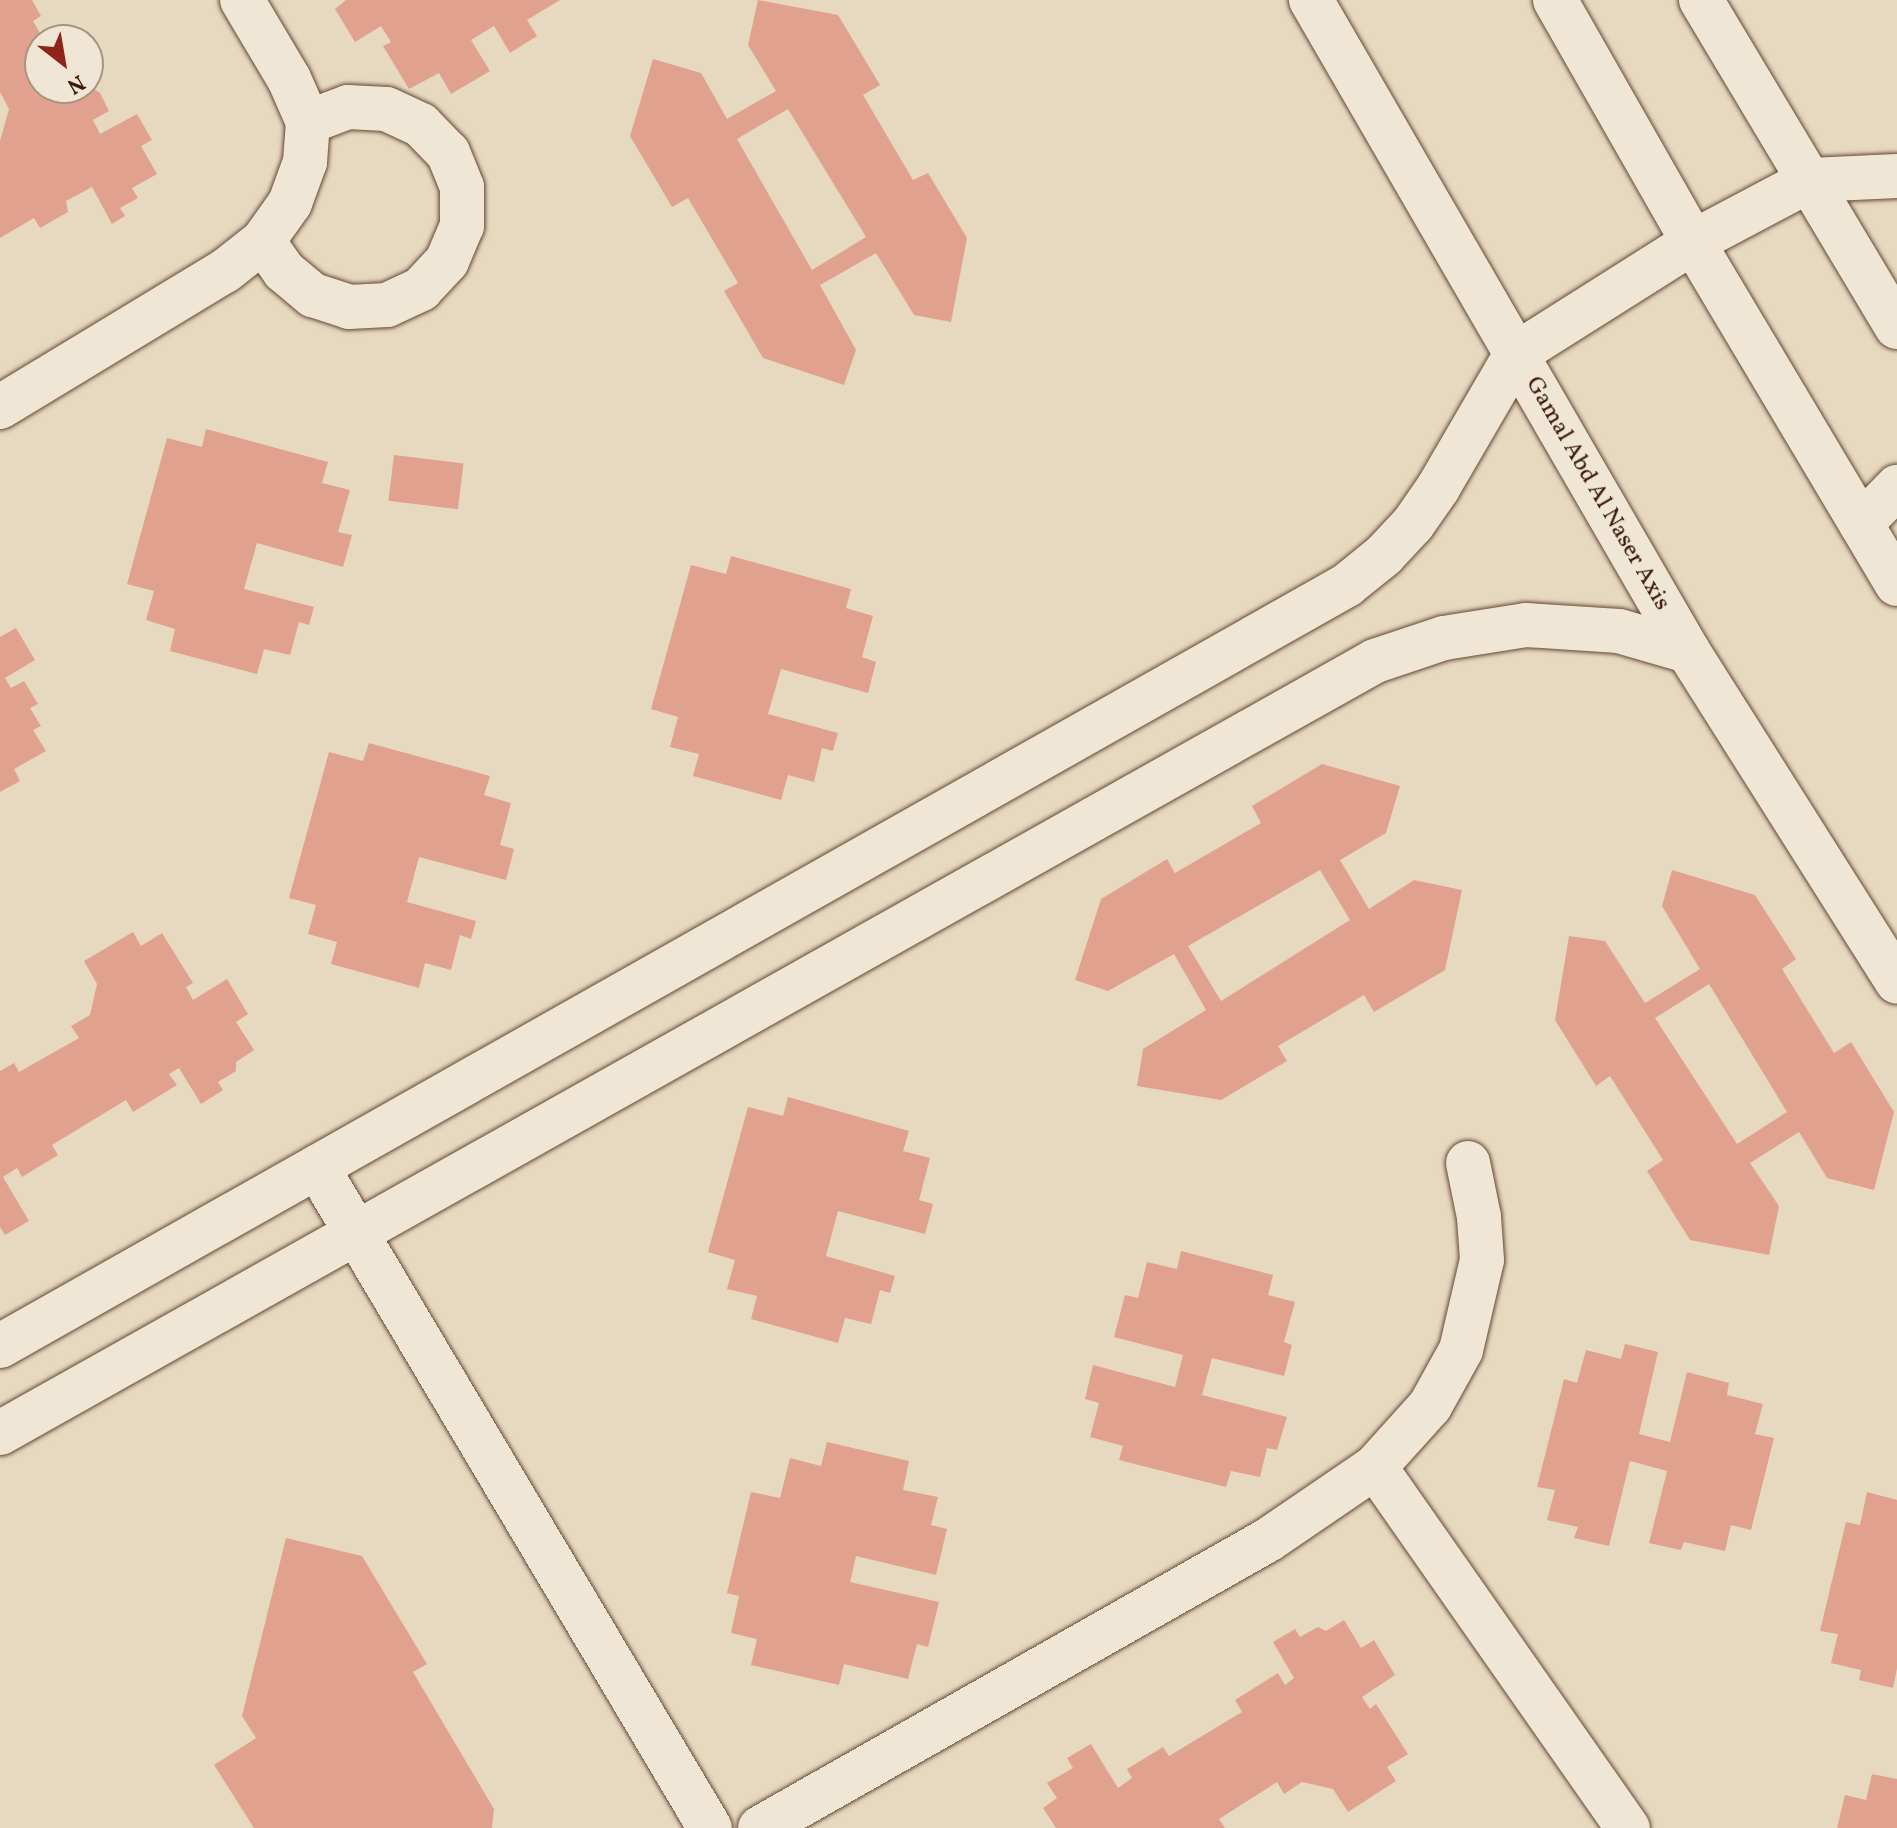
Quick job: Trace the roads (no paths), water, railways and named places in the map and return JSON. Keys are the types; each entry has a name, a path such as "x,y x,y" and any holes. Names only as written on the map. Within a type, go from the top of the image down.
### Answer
{"street":[{"path":"0,407 225,271 263,241 290,203 305,162 308,122 289,79 242,0"},
{"name":"Gamal Abd Al Naser Axis","path":"1311,0 1688,651 1897,981"},
{"path":"1555,0 1693,242 1897,584"},
{"path":"1701,0 1897,327"},
{"path":"263,241 284,271 313,295 349,307 387,305 421,289 447,261 462,226 462,187 448,153 421,125 386,109 348,107 308,122"},
{"path":"0,1346 1347,585 1384,555 1413,524 1438,488 1516,354 1693,242 1810,180 1897,176"},
{"path":"1861,524 1897,487"},
{"path":"0,1433 1375,661 1444,638 1526,625 1619,631 1688,651"},
{"path":"760,1828 1268,1540 1375,1467 1430,1406 1461,1350 1482,1260 1479,1217 1468,1163"},
{"path":"317,1167 710,1828"},
{"path":"1375,1467 1628,1828"}]}
